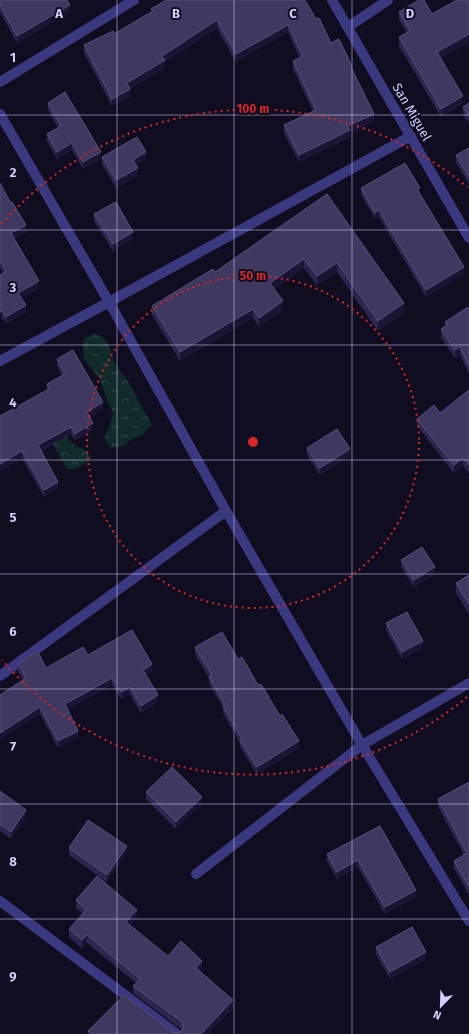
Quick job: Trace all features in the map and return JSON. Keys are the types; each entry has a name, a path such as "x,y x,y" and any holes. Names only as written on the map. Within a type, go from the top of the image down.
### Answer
{"street":[{"path":"0,82 134,0"},
{"name":"San Miguel","path":"332,0 469,238"},
{"path":"348,26 388,0"},
{"path":"0,114 109,302 226,511 362,745 469,921"},
{"path":"0,361 411,136"},
{"path":"0,676 226,511"},
{"path":"196,874 362,745 469,683"},
{"path":"0,901 177,1034"}],"green space":[{"path":"95,333 104,338 110,348 114,363 126,378 152,425 142,435 130,440 124,446 112,448 104,438 109,428 113,413 101,381 84,359 83,350 85,338"},
{"path":"67,432 68,439 75,446 84,449 91,457 88,462 75,469 67,469 50,439"}],"building":[{"path":"0,0 67,0 70,5 17,36 0,5"},
{"path":"166,0 305,0 316,19 319,18 331,43 339,39 374,114 348,126 350,130 299,155 284,125 316,110 293,61 303,56 288,25 236,54 217,20 162,56 165,60 127,83 130,89 112,99 84,45 113,31 114,34 153,11 151,9"},
{"path":"419,0 424,0 432,14 457,0 469,0 469,34 437,52 463,96 441,109 399,37 410,31 399,12"},
{"path":"65,92 101,152 83,162 72,143 57,152 47,134 61,126 48,103"},
{"path":"469,103 469,116 463,107"},
{"path":"137,137 146,152 133,160 138,168 116,180 102,157"},
{"path":"469,148 469,177 456,155"},
{"path":"405,163 420,188 417,189 464,267 426,290 379,210 375,213 361,188"},
{"path":"0,183 10,202 12,202 26,225 11,233 39,281 18,293 26,305 6,317 2,311 0,312 0,275 6,271 0,261"},
{"path":"327,194 404,303 378,321 337,263 317,276 304,259 270,283 283,301 259,318 253,309 180,352 152,306 213,269 215,272"},
{"path":"116,202 133,232 113,244 94,214"},
{"path":"468,307 469,366 460,347 455,350 441,329 447,325 445,322"},
{"path":"73,350 103,402 87,412 93,423 75,434 71,427 38,445 58,482 44,490 22,451 0,464 0,416 49,389 47,384 65,374 57,359"},
{"path":"469,390 469,465 463,458 454,465 417,419 434,405 440,413"},
{"path":"337,429 350,449 320,468 307,448"},
{"path":"422,547 435,567 414,580 401,560"},
{"path":"469,575 469,604 456,583"},
{"path":"407,612 423,641 402,652 386,623"},
{"path":"132,630 152,664 143,670 158,695 141,706 130,687 121,692 112,678 65,704 78,731 58,741 40,707 0,733 0,695 26,678 18,664 27,657 38,652 46,668 83,647 88,655"},
{"path":"222,632 238,659 242,657 258,685 261,684 280,716 282,714 299,741 257,767 240,740 242,739 223,706 225,705 209,677 212,675 195,647"},
{"path":"172,767 202,797 176,822 146,792"},
{"path":"469,782 469,887 454,861 467,853 438,799"},
{"path":"0,791 26,810 11,832 0,824"},
{"path":"88,820 127,846 107,875 69,848"},
{"path":"380,826 416,890 385,907 358,860 337,872 327,854"},
{"path":"97,876 137,910 126,922 168,956 181,941 202,961 196,968 233,1000 201,1034 92,1034 88,1031 124,995 173,1032 180,1032 183,1027 181,1021 133,986 140,979 87,935 82,940 69,929 86,910 76,900"},
{"path":"412,927 426,952 390,972 376,947"}]}
